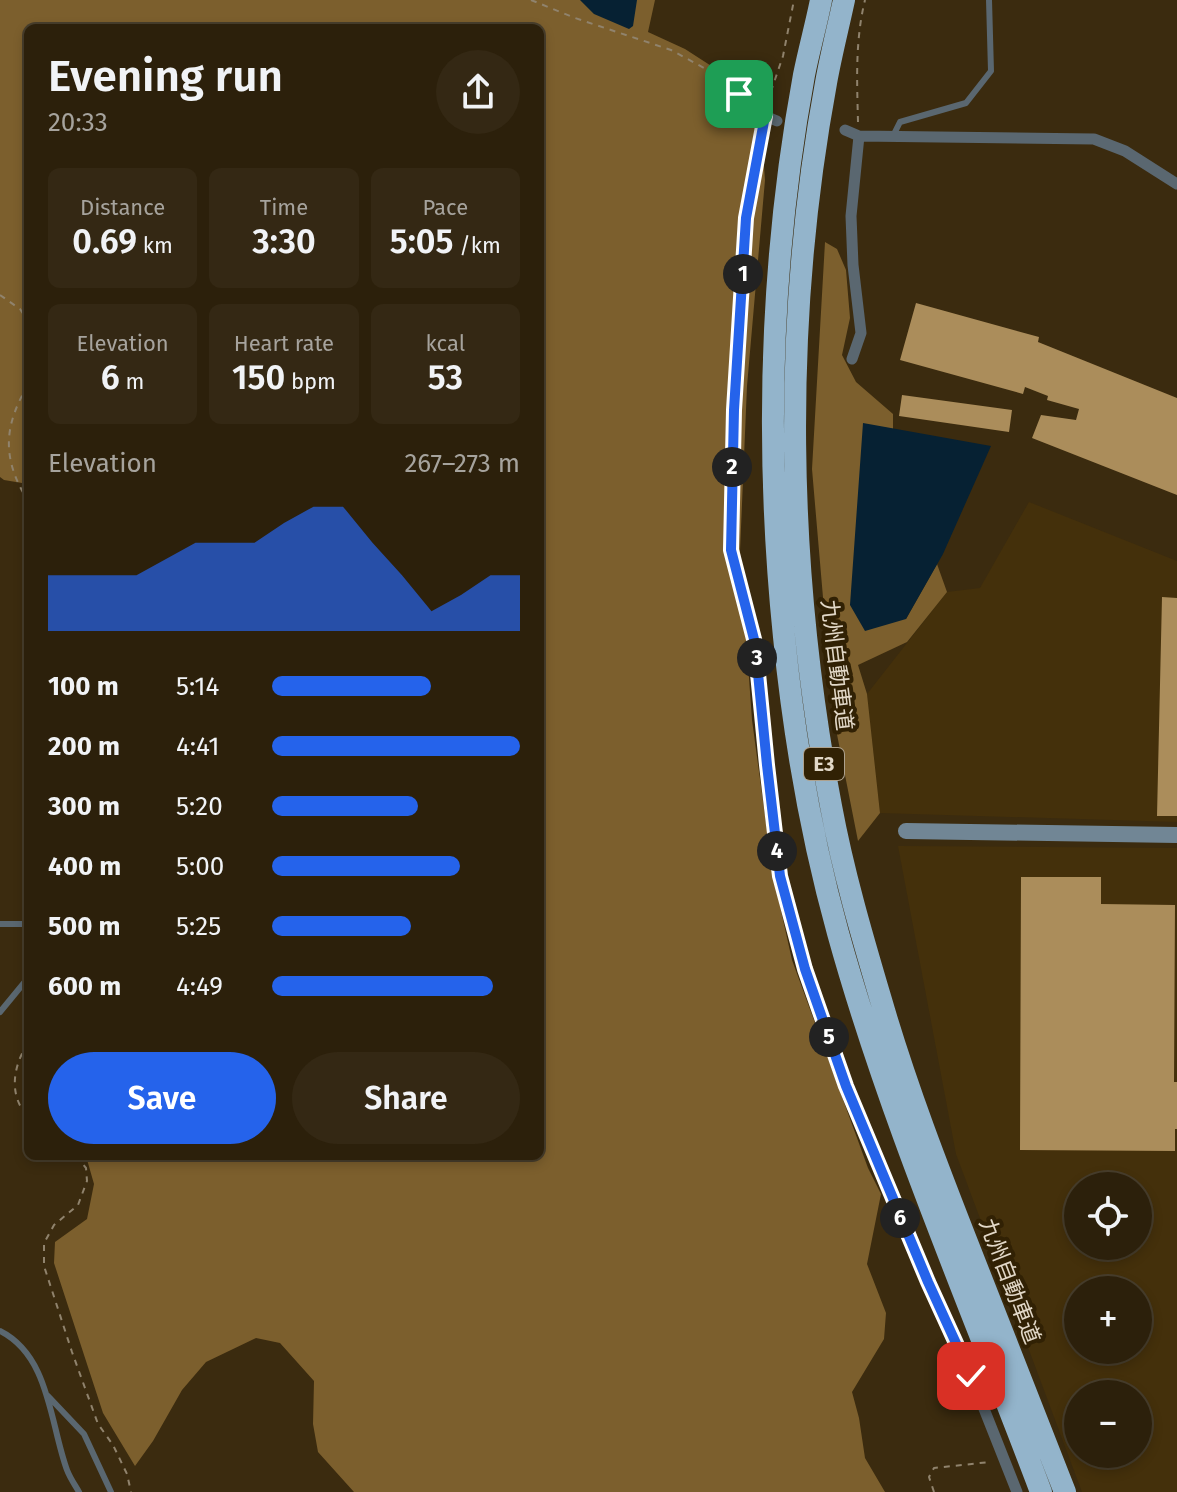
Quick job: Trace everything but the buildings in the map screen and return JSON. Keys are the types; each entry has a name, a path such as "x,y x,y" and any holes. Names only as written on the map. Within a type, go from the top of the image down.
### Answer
{"highway":[{"name":"E3","path":"821,0 804,75 790,170 779,273 773,401 777,573 797,746 813,830 837,928 886,1088 1041,1492"},
{"name":"九州自動車道","path":"844,0 826,84 809,201 801,278 795,406 799,570 818,728 832,810 860,929 882,1004 945,1186 1065,1492"}],"street":[{"path":"777,121 765,116 746,218 734,410 731,550 755,643 780,876 805,969 846,1086 971,1376 1017,1492"},
{"path":"845,130 859,136 1094,139 1125,151 1177,184"},
{"path":"852,359 861,333 851,216 859,136"},
{"path":"906,831 1177,835"}],"lane":[{"path":"893,136 900,122 966,103 991,71 989,0"},
{"path":"0,924 24,924"},
{"path":"0,1012 24,983"},
{"path":"0,1331 13,1338 36,1368 68,1472 79,1492"},
{"path":"46,1394 84,1434 111,1492"}],"path":[{"path":"531,0 671,50 715,74 765,116"},
{"path":"765,116 767,98 783,56 794,0"},
{"path":"859,136 856,60 865,0"},
{"path":"0,295 24,315"},
{"path":"24,392 9,432 10,458 24,493"},
{"path":"24,1052 15,1071 14,1092 24,1113"},
{"path":"79,1160 86,1168 87,1181 78,1205 54,1225 44,1243 44,1266 98,1424 113,1445 127,1474 131,1492"},
{"path":"934,1492 929,1477 934,1468 1004,1458"}],"shaded area":[{"path":"0,0 655,0 648,32 685,49 733,80 748,99 763,153 765,180 747,386 740,551 752,720 773,875 792,960 868,1168 881,1194 867,1264 886,1313 884,1339 852,1392 865,1458 885,1492 354,1492 318,1452 313,1424 314,1381 280,1343 256,1338 206,1362 182,1390 135,1466 103,1413 54,1263 55,1242 87,1219 94,1184 87,1160 544,1160 544,24 24,24 24,483 0,477"},
{"path":"825,242 837,249 846,270 850,318 842,355 856,382 893,414 893,429 863,424 906,619 937,564 947,592 907,642 858,665 867,694 880,813 858,841 833,714 812,469"},
{"path":"1029,502 1177,561 1177,822 880,813 867,694 947,592 980,588"},
{"path":"898,846 1177,848 1177,1492 1082,1492 1073,1468 1152,1468 1152,1380 1064,1380 1064,1444 956,1154"}],"water":[{"path":"580,0 637,0 633,26 629,29 594,14"},
{"path":"863,423 991,446 943,554 906,619 865,631 850,605"}],"route":[{"path":"739,94 765,116 746,218 734,410 731,550 755,643 780,876 805,969 846,1086 971,1376"}]}
